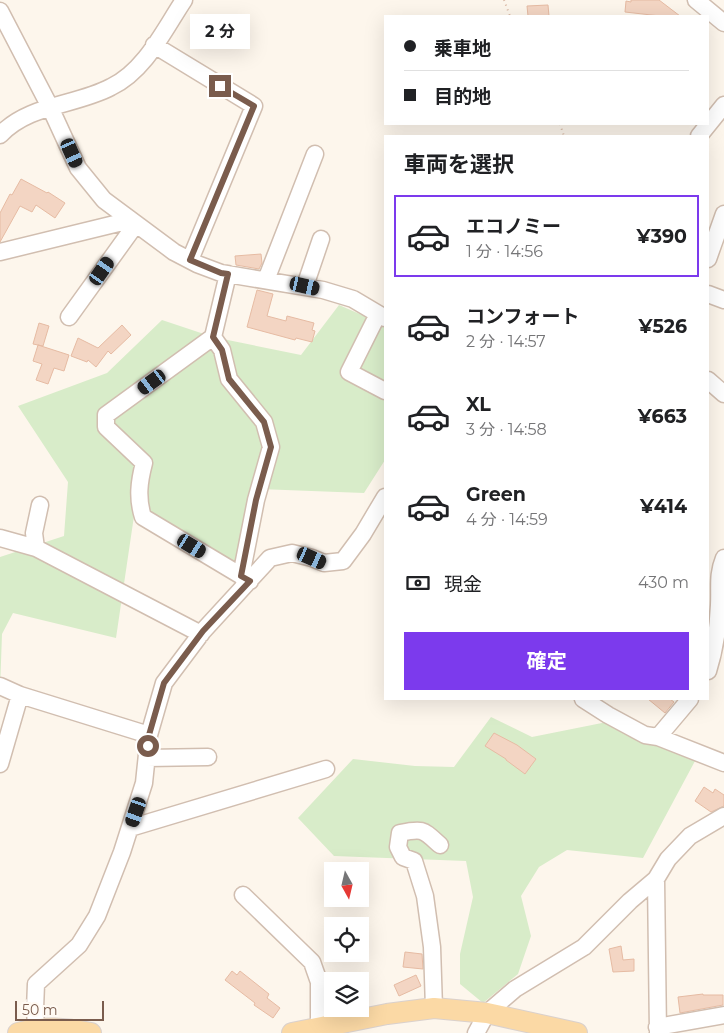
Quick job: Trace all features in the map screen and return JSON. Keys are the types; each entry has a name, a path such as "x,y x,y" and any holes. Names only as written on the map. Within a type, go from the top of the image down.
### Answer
{"main road":[{"path":"292,1033 387,1014 434,1008 487,1014 577,1033"},
{"path":"27,1031 64,1028 91,1033"}],"street":[{"path":"0,135 18,120 50,107 113,87 137,69 184,0"},
{"path":"696,0 724,23"},
{"path":"0,11 50,107 78,168 104,200 174,252 221,273 305,286 352,299 382,316 350,372 384,390"},
{"path":"154,45 254,106 190,260"},
{"path":"709,124 724,105"},
{"path":"700,135 708,125"},
{"path":"266,280 315,154"},
{"path":"714,256 724,214"},
{"path":"0,252 133,222"},
{"path":"69,317 133,222"},
{"path":"305,286 321,239"},
{"path":"228,274 213,337 106,415 106,426 144,463 139,482 138,503 143,517 245,579"},
{"path":"709,294 724,300"},
{"path":"213,337 222,350 229,379 264,422 271,447 256,500 245,579"},
{"path":"709,381 724,394"},
{"path":"27,1031 34,1009 36,984 79,945 97,916 130,828 144,783 149,735 164,683 245,579 270,558 292,553 324,563 344,561 384,499"},
{"path":"36,548 34,533 40,506"},
{"path":"0,538 36,548 201,634"},
{"path":"709,667 716,640 720,603 719,569 724,558"},
{"path":"0,686 20,695 149,735"},
{"path":"0,764 20,695"},
{"path":"585,700 646,735 658,737 724,763"},
{"path":"658,737 689,700"},
{"path":"147,758 208,757"},
{"path":"130,828 326,769"},
{"path":"476,1033 487,1014 515,989 584,947 630,901 656,879 668,859 690,836 724,816"},
{"path":"434,1008 432,947 425,896 414,861 403,857 398,847 400,833 412,830 425,831 440,845"},
{"path":"656,879 657,1030 724,1015"},
{"path":"243,895 312,962 319,982 319,1028"}],"path":[{"path":"504,0 510,15"}],"green space":[{"path":"339,305 384,325 384,462 364,493 259,489 241,576 134,516 116,638 13,613 2,634 0,690 0,557 64,536 68,482 18,406 107,373 162,320 213,337 301,355"},
{"path":"491,717 532,737 617,720 695,761 643,858 567,850 539,867 521,896 531,936 518,974 483,1003 460,984 460,954 473,897 466,861 334,856 298,818 353,759 415,766 454,767"}],"building":[{"path":"631,0 659,0 679,15 651,15 625,12 626,1 631,2"},
{"path":"548,5 549,15 528,15 527,6"},
{"path":"21,179 48,192 65,203 55,218 36,205 32,212 20,206 0,242 0,213"},
{"path":"261,254 262,263 259,269 236,265 235,256"},
{"path":"257,290 273,294 267,316 286,321 287,316 314,323 312,330 315,331 312,342 296,338 295,340 247,327"},
{"path":"39,323 49,326 43,346 33,344"},
{"path":"122,325 131,335 111,354 108,351 96,367 88,360 87,362 71,356 78,338 98,348"},
{"path":"38,345 69,355 64,371 54,368 48,384 36,380 42,364 33,361"},
{"path":"649,700 671,700 674,702 665,713"},
{"path":"494,733 517,745 536,759 525,774 485,746"},
{"path":"704,787 713,793 715,789 724,795 724,806 711,812 695,801"},
{"path":"621,946 623,960 634,959 634,971 613,972 609,949"},
{"path":"405,952 422,954 423,969 403,967"},
{"path":"232,971 237,975 240,971 269,994 267,998 280,1008 273,1018 254,1005 255,1003 225,980"},
{"path":"416,975 421,986 399,996 394,985"},
{"path":"703,994 723,995 723,1005 680,1013 678,997"}],"route":[{"path":"148,746 149,735 164,683 203,631 250,581 241,576 256,500 271,447 264,422 229,379 222,350 213,337 228,274 190,260 254,106 220,86"}]}
